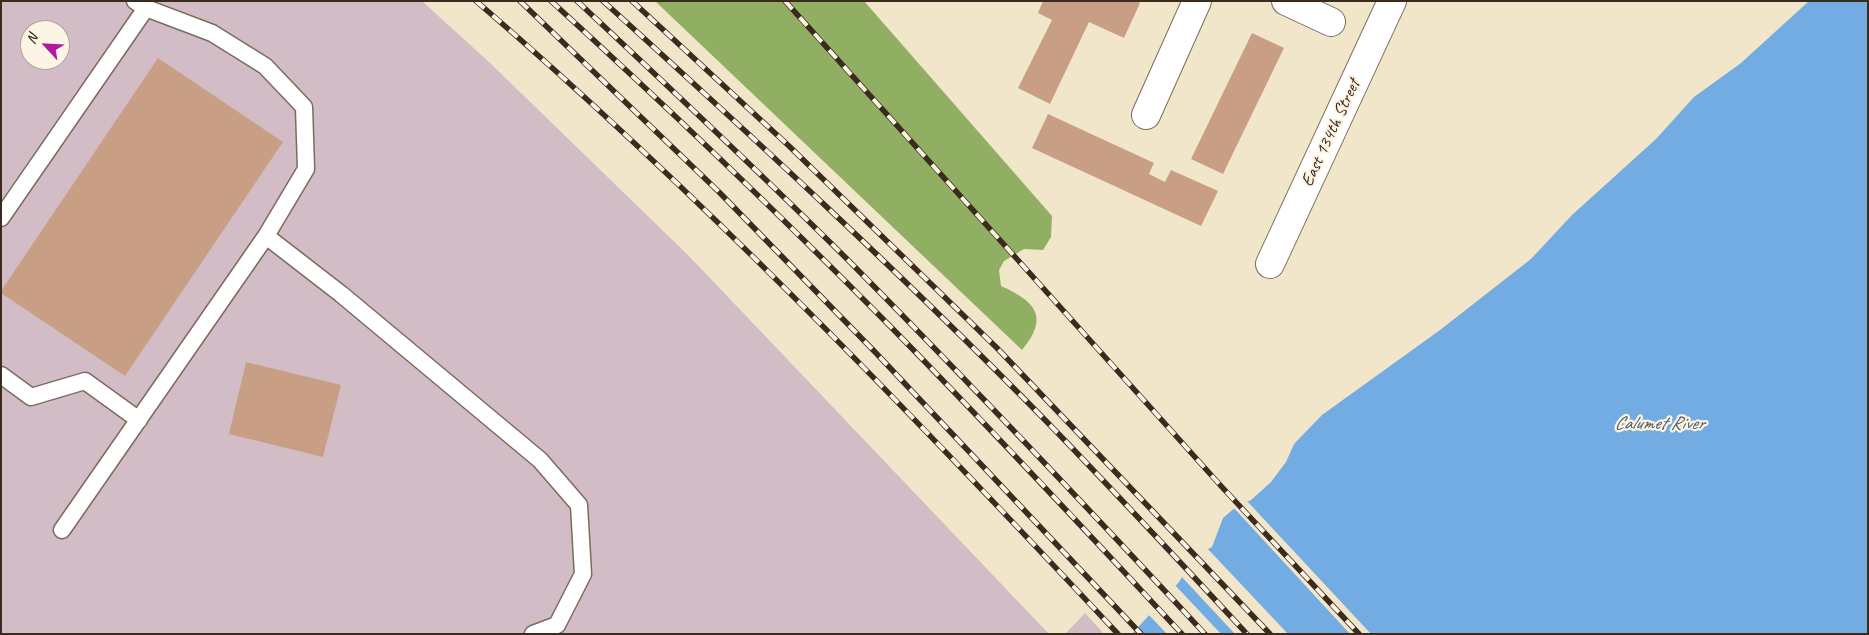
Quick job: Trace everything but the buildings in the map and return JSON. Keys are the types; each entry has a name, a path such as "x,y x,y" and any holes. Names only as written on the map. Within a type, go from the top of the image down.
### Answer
{"street":[{"path":"1146,115 1197,1"},
{"path":"1286,1 1331,22"},
{"name":"East 134th Street","path":"1270,264 1392,1"}],"lane":[{"path":"1,218 140,4 212,33 258,61 304,107 306,169 266,236 62,530"},
{"path":"266,236 341,294 540,460 579,505 583,574 557,625 533,634"},
{"path":"1,375 31,396 85,381 139,420"}],"shaded area":[{"path":"1,1 422,1 489,62 689,256 1049,634 1,633"},
{"path":"1085,613 1104,634 1065,634"}],"green space":[{"path":"655,1 864,1 1052,216 1051,237 1043,250 1024,249 1004,261 999,270 1001,286 1023,298 1035,311 1037,319 1035,328 1031,338 1022,350"}],"water":[{"name":"Calumet River","path":"1809,1 1868,1 1868,634 1132,634 1179,582 1195,556 1212,547 1223,518 1237,506 1251,500 1271,482 1286,462 1294,444 1322,415 1440,330 1531,259 1572,215 1656,139 1694,97 1741,63"}],"pier":[{"path":"1246,500 1371,634 1350,634 1233,507"},
{"path":"1206,547 1288,634 1235,634 1180,575 1193,554"},
{"path":"1174,584 1221,634 1167,634 1147,613"}],"railway":[{"path":"476,1 561,75 644,152 806,309 963,470 1118,634"},
{"path":"520,1 719,192 876,353 1141,634"},
{"path":"551,1 718,157 882,318 996,435 1182,634"},
{"path":"577,1 846,258 1027,444 1205,634"},
{"path":"603,1 884,261 994,369 1073,449 1247,634"},
{"path":"632,1 789,146 997,348 1270,634"},
{"path":"785,1 1221,486 1359,634"}]}
